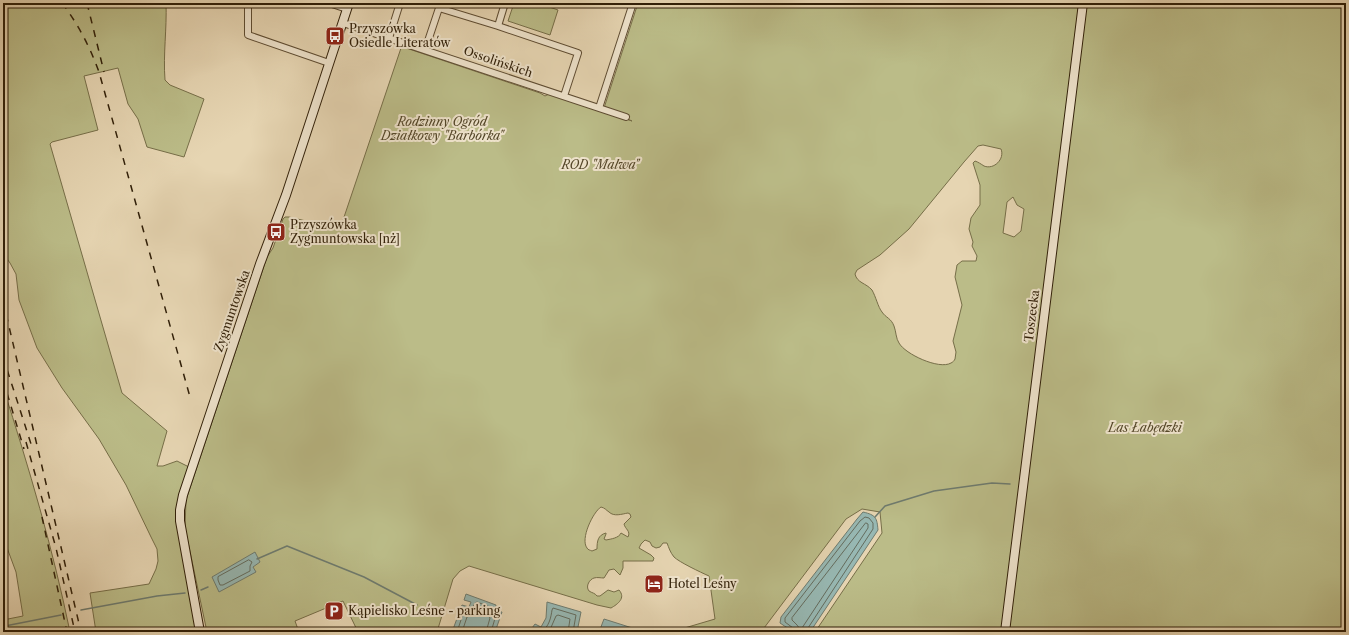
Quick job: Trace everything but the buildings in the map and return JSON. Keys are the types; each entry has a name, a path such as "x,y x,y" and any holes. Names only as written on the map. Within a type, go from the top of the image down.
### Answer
{"street":[{"path":"248,3 248,35 329,63"},
{"path":"329,3 348,6"},
{"path":"389,38 400,3"},
{"path":"498,26 506,3"},
{"path":"599,108 633,3"},
{"name":"Toszecka","path":"1005,632 1083,3"},
{"name":"Zygmuntowska","path":"200,632 180,521 180,510 183,495 260,264 286,195 348,6"},
{"path":"425,50 439,8 498,26 578,53 564,96"},
{"name":"Ossolińskich","path":"343,22 626,117"}],"green space":[{"path":"3,3 166,3 164,61 165,80 170,85 204,99 184,157 147,147 138,119 128,104 118,68 84,76 98,130 52,142 50,144 122,393 167,431 157,466 163,466 177,461 189,467 178,502 197,632 96,632 90,593 149,584 158,561 157,549 126,485 99,439 62,388 37,348 19,300 16,274 3,253"},
{"path":"514,3 538,3 558,10 550,35 508,21"},
{"name":"Las Łabędzki","path":"638,3 1346,3 1346,632 815,632 882,533 880,512 862,509 846,519 761,632 671,632 715,619 709,576 674,557 667,543 663,543 660,547 656,548 652,546 650,542 645,540 639,548 651,555 654,558 653,561 623,561 623,568 620,575 614,569 609,570 604,578 594,578 588,583 589,591 597,596 600,596 608,590 614,592 619,590 622,596 618,603 611,608 469,566 460,571 453,579 437,632 358,632 343,601 295,621 299,632 207,632 185,528 186,500 267,257 273,248 283,219 285,217 289,217 340,229 401,48 406,48 540,93 545,96 549,94 632,121 604,108","holes":["983,145 1001,149 1002,153 1000,160 995,165 988,167 975,161 973,163 980,185 980,205 971,218 969,229 973,242 972,246 977,256 976,261 962,261 957,265 955,277 962,305 953,341 956,352 955,359 946,365 931,363 915,356 902,347 898,341 893,323 881,310 872,290 860,281 855,274 857,270 880,255 909,229 978,146","1013,197 1017,205 1024,209 1021,231 1014,237 1003,233 1007,202","601,507 611,514 630,514 631,517 624,524 629,535 628,537 621,533 617,537 606,540 604,539 606,533 603,534 598,539 597,549 592,551 588,550 585,544 585,538 588,526 594,514"]},
{"path":"3,387 40,509 70,632 3,632 3,620 23,616 16,572 3,537"}],"water":[{"path":"863,512 871,514 875,518 878,530 810,632 794,631 780,623 781,617"},
{"path":"255,552 260,562 253,567 256,572 219,592 212,577"},
{"path":"466,594 496,605 495,610 502,612 495,632 452,632 462,605 469,607 471,602 464,600"},
{"path":"547,602 581,612 577,632 529,632 535,624 541,627 546,618"},
{"path":"604,619 645,632 599,632"}],"waterway":[{"path":"875,517 885,506 934,491 992,483 1010,484"},
{"path":"257,559 287,546 364,577 417,605"},
{"path":"201,590 208,587"},
{"path":"81,610 157,596 185,593"},
{"path":"5,626 61,615"}],"railway":[{"path":"62,3 83,36 99,72 190,397"},
{"path":"87,3 104,72"},
{"path":"3,301 81,632"},
{"path":"3,357 32,447"},
{"path":"3,380 24,449"},
{"path":"26,442 56,548 75,632"},
{"path":"42,517 67,632"}],"place":[{"name":"Przyszówka Osiedle Literatów","path":"335,36"},
{"name":"Przyszówka Zygmuntowska [nż]","path":"276,232"},
{"name":"Hotel Leśny","path":"654,584"},
{"name":"Kąpielisko Leśne - parking","path":"334,611"}],"park label":[{"name":"Rodzinny Ogród Działkowy \"Barbórka\"","path":"442,129"},
{"name":"ROD \"Malwa\"","path":"600,165"}]}
